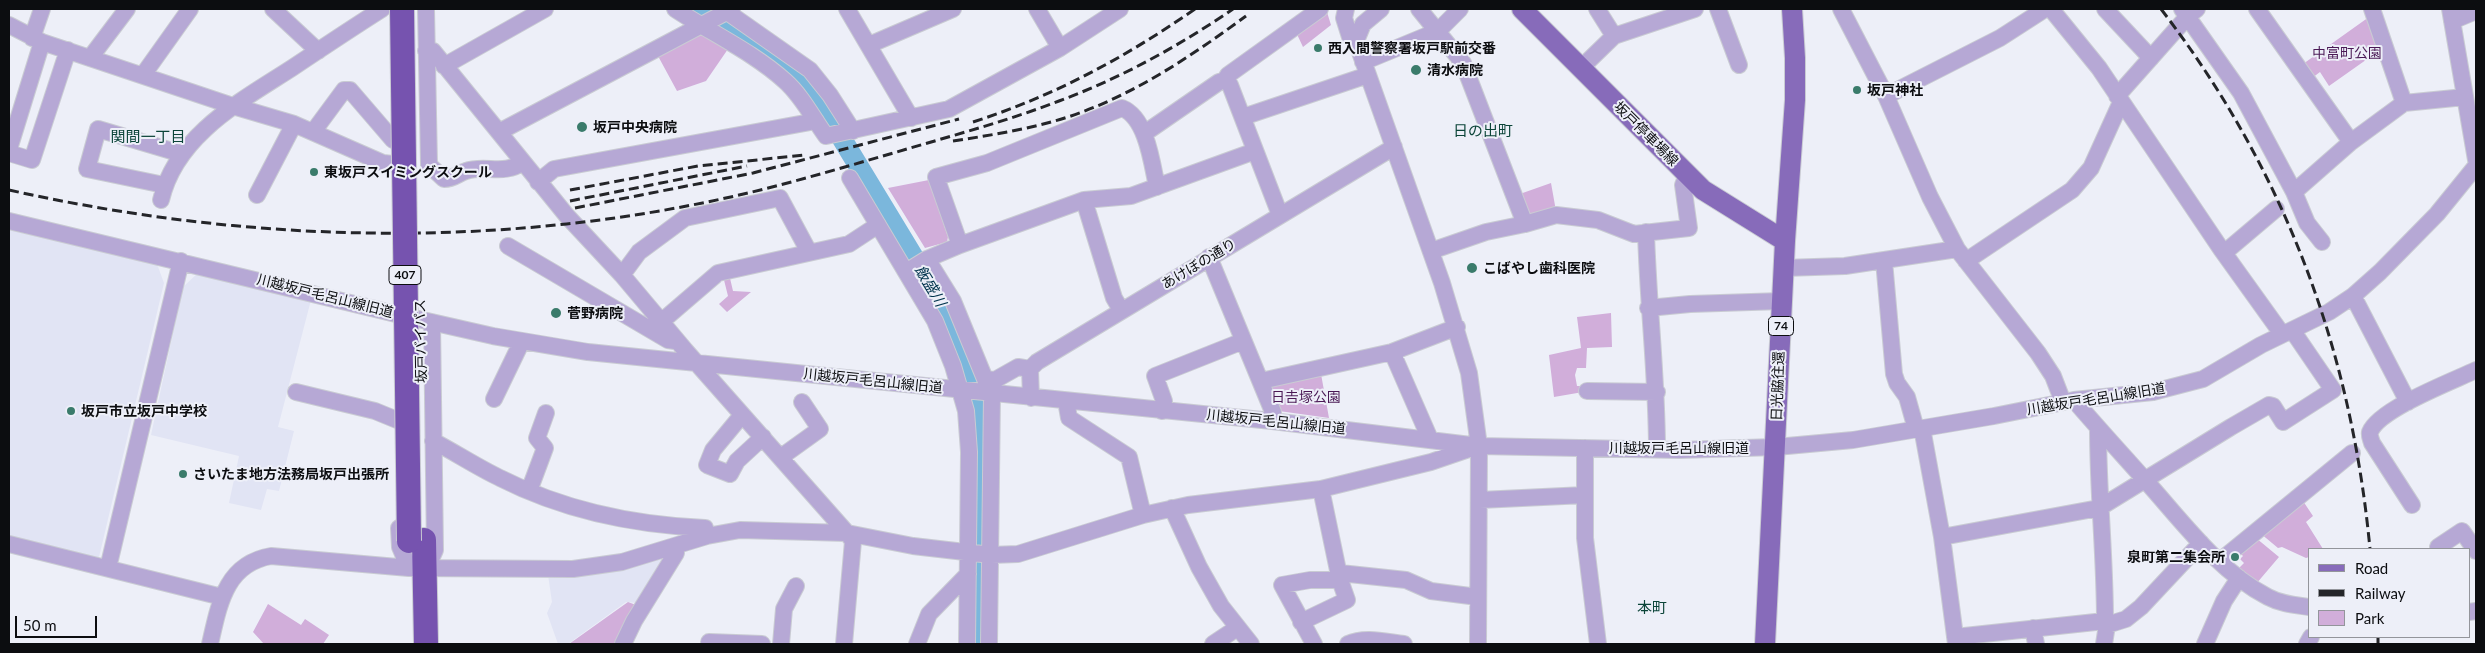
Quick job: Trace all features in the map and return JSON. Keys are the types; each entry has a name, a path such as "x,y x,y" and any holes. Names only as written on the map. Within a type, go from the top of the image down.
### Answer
{"highway":[{"name":"坂戸バイパス","path":"402,9 417,569 426,644"},
{"name":"坂戸バイパス","path":"416,9 416,540"},
{"name":"坂戸バイパス","path":"410,644 417,569"}],"main road":[{"name":"坂戸停車場線","path":"1522,9 1687,175 1721,203 1785,241"},
{"name":"日光脇往還","path":"1764,644 1776,447 1785,241 1795,100 1792,9"}],"street":[{"path":"9,150 37,40 42,9"},
{"path":"90,58 127,9"},
{"path":"142,75 190,9"},
{"path":"273,9 318,51"},
{"path":"182,154 98,129 87,169 162,192 182,154 205,128 233,106 382,9"},
{"path":"390,9 393,164"},
{"path":"426,9 429,164"},
{"path":"444,66 545,9"},
{"path":"675,9 703,24 785,81 801,99 826,136 949,109 1060,48 1120,9"},
{"path":"847,9 911,118"},
{"path":"869,46 953,9"},
{"path":"1037,9 1060,48"},
{"path":"1226,80 1228,74 1320,9"},
{"path":"1346,9 1344,18 1350,37 1356,41 1431,251 1457,327 1469,374 1480,446 1478,644"},
{"path":"1356,41 1363,24 1381,9"},
{"path":"1418,9 1463,63 1525,224"},
{"path":"1243,117 1366,68 1438,32 1460,9"},
{"path":"1597,9 1614,36"},
{"path":"1581,68 1614,36 1696,9"},
{"path":"1718,9 1739,65"},
{"path":"1841,9 1886,96 1930,197 1962,255 2048,368 2069,401 2098,429 2201,544 2239,578 2274,600 2308,607"},
{"path":"1886,96 2000,38 2045,9"},
{"path":"1942,537 2099,508 2231,426 2270,406 2272,406 2283,422 2333,390 2224,253 2099,68 2051,9"},
{"path":"2105,9 2151,58"},
{"path":"2257,9 2351,142"},
{"path":"2372,9 2404,102"},
{"path":"499,132 726,11 810,70 830,95 850,131"},
{"path":"1784,268 1845,266 1962,255 2072,190 2091,168 2119,99 2189,11 2241,93 2294,192 2307,223 2322,242"},
{"path":"2476,11 2451,15 2476,160"},
{"path":"9,26 37,40 233,106 294,124 383,163 429,164 444,178 452,179 466,170 514,169 523,162"},
{"path":"391,36 426,44 572,222 622,275 677,341 848,533 853,541 844,644"},
{"path":"9,153 32,160 68,50"},
{"path":"1226,80 1230,84 1280,215"},
{"path":"1145,133 1219,82 1226,80"},
{"path":"313,132 344,90 350,90 393,140"},
{"path":"2294,192 2351,142 2404,102 2465,97"},
{"path":"960,245 936,177 987,163 1122,108 1129,111 1145,133 1157,187"},
{"path":"538,182 554,169 816,121"},
{"path":"257,195 294,124"},
{"name":"あけぼの通り","path":"1030,370 1037,362 1121,310 1394,147"},
{"path":"906,272 960,245 1084,200 1132,196 1255,151"},
{"name":"川越坂戸毛呂山線旧道","path":"9,221 396,314 522,341 588,352 1066,402 1272,421 1436,439 1480,446 1657,450 1776,447 1853,440 2069,401 2152,392 2203,379 2287,332 2324,315 2353,296 2380,272 2437,214 2476,166"},
{"path":"1431,251 1486,232 1564,214 1598,220 1634,234 1689,228 1683,185 1687,175"},
{"path":"850,178 935,321 961,391 966,411 969,452 967,644"},
{"path":"622,275 639,252 686,218 780,198 809,252"},
{"path":"1084,200 1114,298 1121,310"},
{"path":"2224,253 2276,209"},
{"path":"661,322 718,273 849,244 878,225"},
{"path":"1646,232 1648,308 1657,392 1657,450"},
{"path":"508,246 668,340 677,341"},
{"path":"1210,257 1273,412 1272,421"},
{"path":"927,260 953,301 985,379 995,380 1018,367 1030,370 1031,398"},
{"path":"108,568 180,261"},
{"path":"1884,261 1894,374 1897,383 1907,397 1919,429 1942,537 1956,641 2034,636 2126,619 2141,607 2201,544"},
{"path":"2353,296 2408,402"},
{"path":"1648,308 1690,304 1782,302"},
{"path":"396,314 400,547 417,569"},
{"path":"417,569 435,550 432,322"},
{"path":"1261,382 1392,352 1457,327"},
{"path":"494,399 522,341"},
{"path":"1162,410 1164,401 1155,376 1243,341"},
{"path":"1392,352 1436,439 1431,462"},
{"path":"2412,505 2370,437 2371,430 2384,415 2476,370"},
{"path":"1587,391 1657,392"},
{"path":"296,392 375,411 397,420"},
{"path":"988,393 991,555 989,644"},
{"path":"781,457 820,429 802,402"},
{"path":"1066,402 1069,418 1129,457 1144,515"},
{"path":"529,491 545,448 537,438 546,413"},
{"path":"742,415 713,450 707,465 730,474 737,461 763,437"},
{"path":"2098,429 2099,508 2105,562 2106,623 2104,644"},
{"path":"433,441 499,478 529,491 603,515 638,522 705,528 707,536"},
{"path":"210,644 222,597 230,582 242,567 255,558 271,556 417,569 573,569 622,562 707,536 740,530 848,533 913,546 991,555 1018,554 1172,508 1321,489 1431,462 1480,446"},
{"path":"1586,448 1585,538 1598,644"},
{"path":"2220,561 2352,453"},
{"path":"1301,622 1347,600 1321,489"},
{"path":"1480,500 1585,495"},
{"path":"1172,508 1199,567 1221,606 1251,644"},
{"path":"2438,547 2462,531 2476,551"},
{"path":"9,544 222,597"},
{"path":"623,644 634,621 676,553 675,547"},
{"path":"917,644 928,614 968,574"},
{"path":"1314,644 1282,586 1340,576 1406,580 1431,591 1478,597"},
{"path":"2205,644 2224,601 2239,578"},
{"path":"781,644 784,609 796,586"},
{"path":"1213,644 1237,628"},
{"path":"1348,644 1354,641 1375,640 1404,644"},
{"path":"710,642 762,644"}],"shaded area":[{"name":"坂戸市立坂戸中学校","path":"9,230 157,264 164,283 99,557 96,559 9,539"},
{"path":"198,273 311,300 278,427 294,431 279,491 267,489 261,510 229,503 239,456 151,435 183,287"},
{"path":"659,556 666,562 638,603 626,602 568,644 558,644 547,613 552,602 548,575"}],"green space":[{"path":"1326,9 1331,25 1303,47 1295,30"},
{"name":"中富町公園","path":"2369,17 2380,50 2329,86 2320,72 2312,78 2303,64"},
{"path":"703,32 728,49 706,81 677,91 658,56"},
{"path":"929,180 948,237 947,242 925,248 888,188"},
{"path":"1551,183 1556,211 1531,218 1517,195"},
{"path":"729,274 733,291 751,292 727,312 719,304 728,296 723,276"},
{"path":"1611,313 1612,347 1587,348 1586,368 1577,368 1575,375 1577,386 1584,386 1583,392 1554,397 1549,355 1581,348 1577,317"},
{"name":"日𠮷塚公園","path":"1321,374 1329,418 1279,411 1271,385"},
{"path":"2301,498 2313,516 2306,522 2322,548 2308,548 2308,557 2306,558 2282,547 2278,548 2260,533"},
{"path":"2256,538 2279,557 2256,584 2237,570 2244,563 2240,559 2243,556 2237,550"},
{"path":"628,602 636,605 617,644 569,644"},
{"path":"268,604 301,625 305,619 329,635 323,644 264,644 253,632"}],"waterway":[{"name":"飯盛川","path":"698,9 790,73 812,94 833,124 944,307 958,337 977,403 979,450 979,644"}],"railway":[{"path":"973,122 1032,100 1088,74 1143,43 1195,9"},
{"path":"9,190 100,208 193,221 285,230 378,233 472,231 564,224 657,211 788,183 1003,121 1082,92 1127,72 1192,36 1233,9"},
{"path":"2161,9 2205,70 2243,133 2276,197 2304,264 2328,332 2347,402 2361,475 2370,548"},
{"path":"953,141 1039,125 1068,117 1116,98 1161,74 1246,16"},
{"path":"575,208 753,173 959,119"},
{"path":"570,190 698,166 805,155"},
{"path":"570,201 747,166"},
{"path":"2378,638 2378,644"}],"place":[{"name":"西入間警察署坂戸駅前交番","path":"1318,48"},
{"name":"清水病院","path":"1416,70"},
{"name":"坂戸神社","path":"1857,90"},
{"name":"坂戸中央病院","path":"582,127"},
{"name":"東坂戸スイミングスクール","path":"314,172"},
{"name":"こばやし歯科医院","path":"1472,268"},
{"name":"菅野病院","path":"556,313"},
{"name":"坂戸市立坂戸中学校","path":"71,411"},
{"name":"さいたま地方法務局坂戸出張所","path":"183,474"},
{"name":"泉町第二集会所","path":"2235,557"}],"district":[{"name":"日の出町","path":"1483,131"},
{"name":"関間一丁目","path":"148,137"},
{"name":"本町","path":"1652,608"}]}
